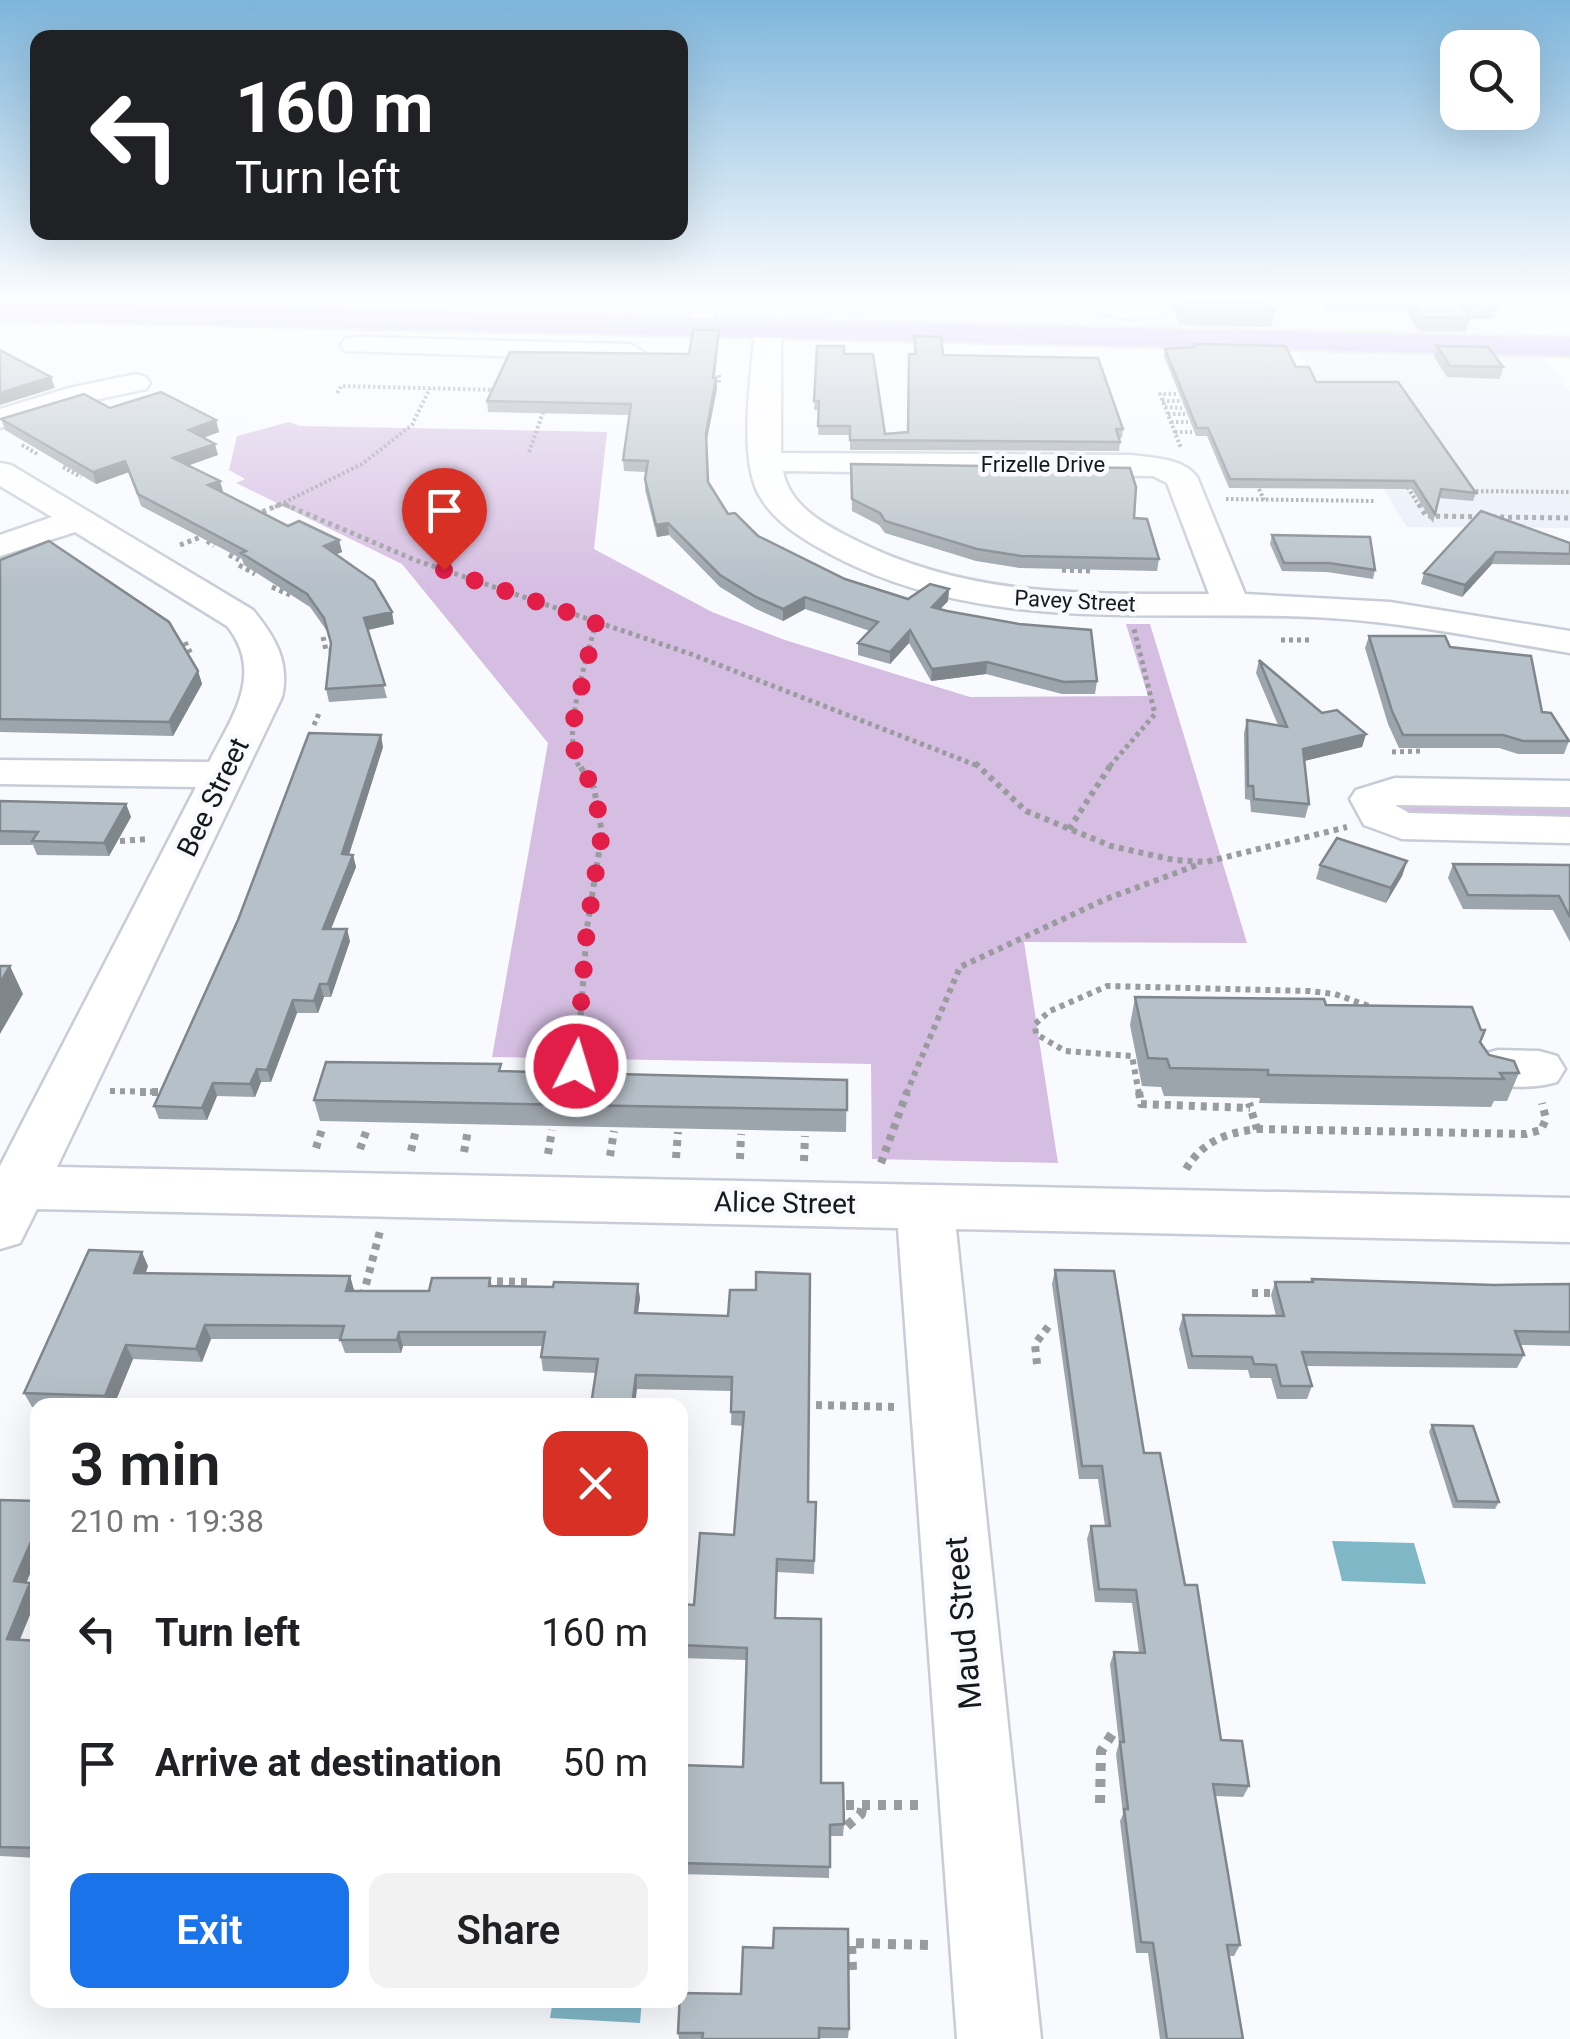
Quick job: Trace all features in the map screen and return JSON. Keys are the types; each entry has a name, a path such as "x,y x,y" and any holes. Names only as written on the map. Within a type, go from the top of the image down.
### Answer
{"street":[{"path":"0,419 69,397"},
{"name":"Pavey Street","path":"767,397 766,462 771,489 798,520 858,557 928,581 1056,603 1231,604 1382,612 1562,629"},
{"name":"Bee Street","path":"6,1200 70,1090 262,697 264,657 258,641 240,618 76,520 11,459"},
{"name":"Frizelle Drive","path":"766,462 1131,464 1172,472 1181,477 1231,604"},
{"path":"0,546 76,520"},
{"path":"0,772 223,776"},
{"path":"1570,794 1395,791 1371,799 1379,816 1402,826 1570,830"},
{"name":"Alice Street","path":"6,1200 903,1185 1570,1220"},
{"name":"Maud Street","path":"903,1185 999,2039"}],"path":[{"path":"246,519 362,464 412,425 426,397"},
{"path":"528,452 550,397"},
{"path":"1161,397 1186,459"},
{"path":"1162,401 1181,404 1166,411"},
{"path":"1166,411 1185,414"},
{"path":"1173,427 1190,427 1173,427"},
{"path":"11,459 40,455"},
{"path":"62,467 81,478"},
{"path":"1396,468 1426,516 1570,518"},
{"path":"1243,489 1248,500"},
{"path":"1259,489 1264,500"},
{"path":"1272,489 1278,500"},
{"path":"1288,489 1293,500"},
{"path":"1304,489 1309,500"},
{"path":"1318,490 1323,500"},
{"path":"1333,490 1339,500"},
{"path":"1348,490 1354,501"},
{"path":"1220,499 1372,501 1364,490"},
{"path":"1463,491 1570,492"},
{"path":"282,504 415,560 690,654 973,761 1026,811 1111,846 1174,860 1206,862"},
{"path":"143,560 209,533"},
{"path":"206,541 214,546"},
{"path":"230,555 254,574"},
{"path":"1054,570 1090,570"},
{"path":"272,587 290,595"},
{"path":"576,1066 587,928 602,833 594,788 575,758 573,724 596,622"},
{"path":"1070,829 1100,777 1155,714 1132,623"},
{"path":"323,637 326,650 330,650"},
{"path":"1280,640 1312,640"},
{"path":"184,642 192,656"},
{"path":"314,725 320,711"},
{"path":"1392,752 1422,750"},
{"path":"903,1185 896,1114 960,967 1106,899 1206,862 1357,825"},
{"path":"120,841 154,839"},
{"path":"1257,1130 1249,1105 1141,1104 1132,1056 1064,1051 1036,1034 1036,1024 1050,1011 1108,986 1335,994 1391,1014"},
{"path":"1186,1170 1201,1148 1216,1137 1257,1130 1526,1134 1541,1130 1546,1118 1521,1069"},
{"path":"70,1090 169,1092"},
{"path":"316,1148 323,1126"},
{"path":"360,1150 367,1129"},
{"path":"411,1151 416,1130"},
{"path":"464,1152 468,1130"},
{"path":"548,1154 552,1130"},
{"path":"610,1156 614,1131"},
{"path":"676,1158 678,1132"},
{"path":"740,1159 741,1134"},
{"path":"804,1161 805,1136"},
{"path":"362,1298 383,1221"},
{"path":"482,1290 483,1281 530,1282"},
{"path":"1252,1293 1285,1293"},
{"path":"1037,1364 1035,1344 1051,1323"},
{"path":"816,1405 906,1408"},
{"path":"1100,1803 1101,1752 1114,1731"},
{"path":"846,1804 923,1805"},
{"path":"848,1826 861,1814 864,1804"},
{"path":"852,1970 851,1942 930,1945"}],"shaded area":[{"path":"1326,397 1570,397 1570,528 1407,527"},
{"path":"289,422 300,426 607,432 594,549 712,612 785,640 970,697 1148,696 1126,624 1150,624 1247,943 1024,942 1058,1163 872,1159 871,1064 492,1057 548,743 402,564 236,483 245,479 229,470 237,436"},
{"path":"1393,800 1570,800 1570,820 1394,813"}],"water":[{"path":"1332,1541 1414,1543 1426,1584 1342,1581"},
{"path":"552,2008 641,2008 640,2023 550,2018"}],"building":[{"path":"74,397 90,397 110,408 145,397 171,397 216,420 189,430 215,444 173,458 220,481 208,485 288,526 299,521 339,540 324,546 374,581 392,612 364,618 385,685 326,689 331,643 324,618 307,594 241,553 246,551 138,494 125,461 93,472 1,419"},
{"path":"489,397 713,397 706,433 708,482 728,514 735,513 758,536 845,579 908,599 930,584 949,589 932,607 1019,624 1091,630 1097,681 1064,682 987,662 932,669 910,630 890,652 858,643 878,622 805,597 783,609 756,597 720,575 668,523 656,525 645,479 648,461 623,460 631,404 487,401"},
{"path":"814,397 879,397 885,434 908,432 908,397 1112,397 1123,429 1116,429 1120,442 850,440 850,426 818,426 819,401 814,401"},
{"path":"1185,397 1409,397 1476,493 1441,489 1435,514 1414,481 1230,479 1208,428 1197,428"},
{"path":"851,464 1130,468 1136,487 1134,518 1147,519 1159,559 1021,556 977,549 885,521 880,513 852,499"},
{"path":"1481,511 1570,543 1570,554 1496,552 1465,585 1424,573"},
{"path":"1272,535 1370,537 1375,570 1329,563 1284,563"},
{"path":"49,541 169,622 198,671 169,722 0,719 0,560"},
{"path":"1369,636 1445,636 1450,647 1531,656 1542,712 1551,713 1569,741 1523,741 1503,735 1403,735"},
{"path":"1259,660 1322,713 1337,710 1366,734 1303,749 1309,804 1254,799 1253,786 1248,786 1247,720 1287,727"},
{"path":"309,733 381,735 342,854 353,855 323,929 347,929 328,984 320,984 314,1001 293,1000 267,1070 257,1069 250,1084 213,1083 202,1108 154,1106 238,920"},
{"path":"0,801 126,804 104,843 32,841 38,832 0,831"},
{"path":"1337,838 1407,861 1391,888 1320,865"},
{"path":"1453,864 1570,865 1570,917 1559,896 1468,895"},
{"path":"0,966 10,966 0,983"},
{"path":"1135,997 1324,999 1326,1005 1472,1007 1481,1030 1485,1030 1480,1042 1489,1055 1514,1061 1519,1073 1500,1073 1504,1079 1268,1075 1268,1070 1170,1068 1167,1059 1148,1058"},
{"path":"326,1062 501,1064 499,1071 847,1080 847,1110 314,1100"},
{"path":"89,1250 142,1252 134,1273 350,1276 346,1291 429,1291 432,1278 490,1278 489,1286 553,1287 554,1282 638,1284 635,1313 728,1316 730,1290 756,1290 756,1272 810,1274 808,1502 816,1502 814,1561 777,1559 775,1618 821,1619 821,1783 843,1783 844,1824 830,1825 830,1867 688,1863 688,1765 743,1767 747,1648 688,1645 688,1605 694,1605 700,1533 734,1535 744,1412 731,1412 732,1377 636,1375 633,1398 592,1398 598,1359 541,1357 545,1332 399,1332 397,1340 340,1340 344,1326 205,1325 196,1349 126,1345 105,1396 24,1393"},
{"path":"1055,1270 1114,1271 1144,1453 1160,1453 1185,1585 1197,1585 1221,1740 1242,1741 1249,1786 1213,1784 1240,1945 1227,1945 1243,2039 1167,2039 1153,1943 1141,1942 1124,1809 1128,1809 1120,1742 1124,1742 1114,1652 1145,1653 1136,1590 1099,1589 1091,1526 1110,1526 1102,1466 1082,1466"},
{"path":"1312,1279 1570,1284 1570,1332 1515,1331 1524,1355 1302,1352 1312,1386 1281,1386 1276,1365 1254,1364 1252,1357 1192,1356 1183,1315 1284,1316 1275,1282 1313,1282"},
{"path":"1432,1425 1473,1426 1499,1502 1457,1501"},
{"path":"0,1500 30,1501 30,1544 14,1581 30,1583 7,1639 30,1640 30,1848 0,1847"},
{"path":"774,1928 848,1929 849,2029 819,2028 819,2039 702,2039 703,2033 678,2033 679,2008 688,2008 688,1993 741,1994 743,1947 773,1948"}],"route":[{"path":"444,570 596,622 573,724 575,758 594,788 602,833 587,928 576,1066"}]}
